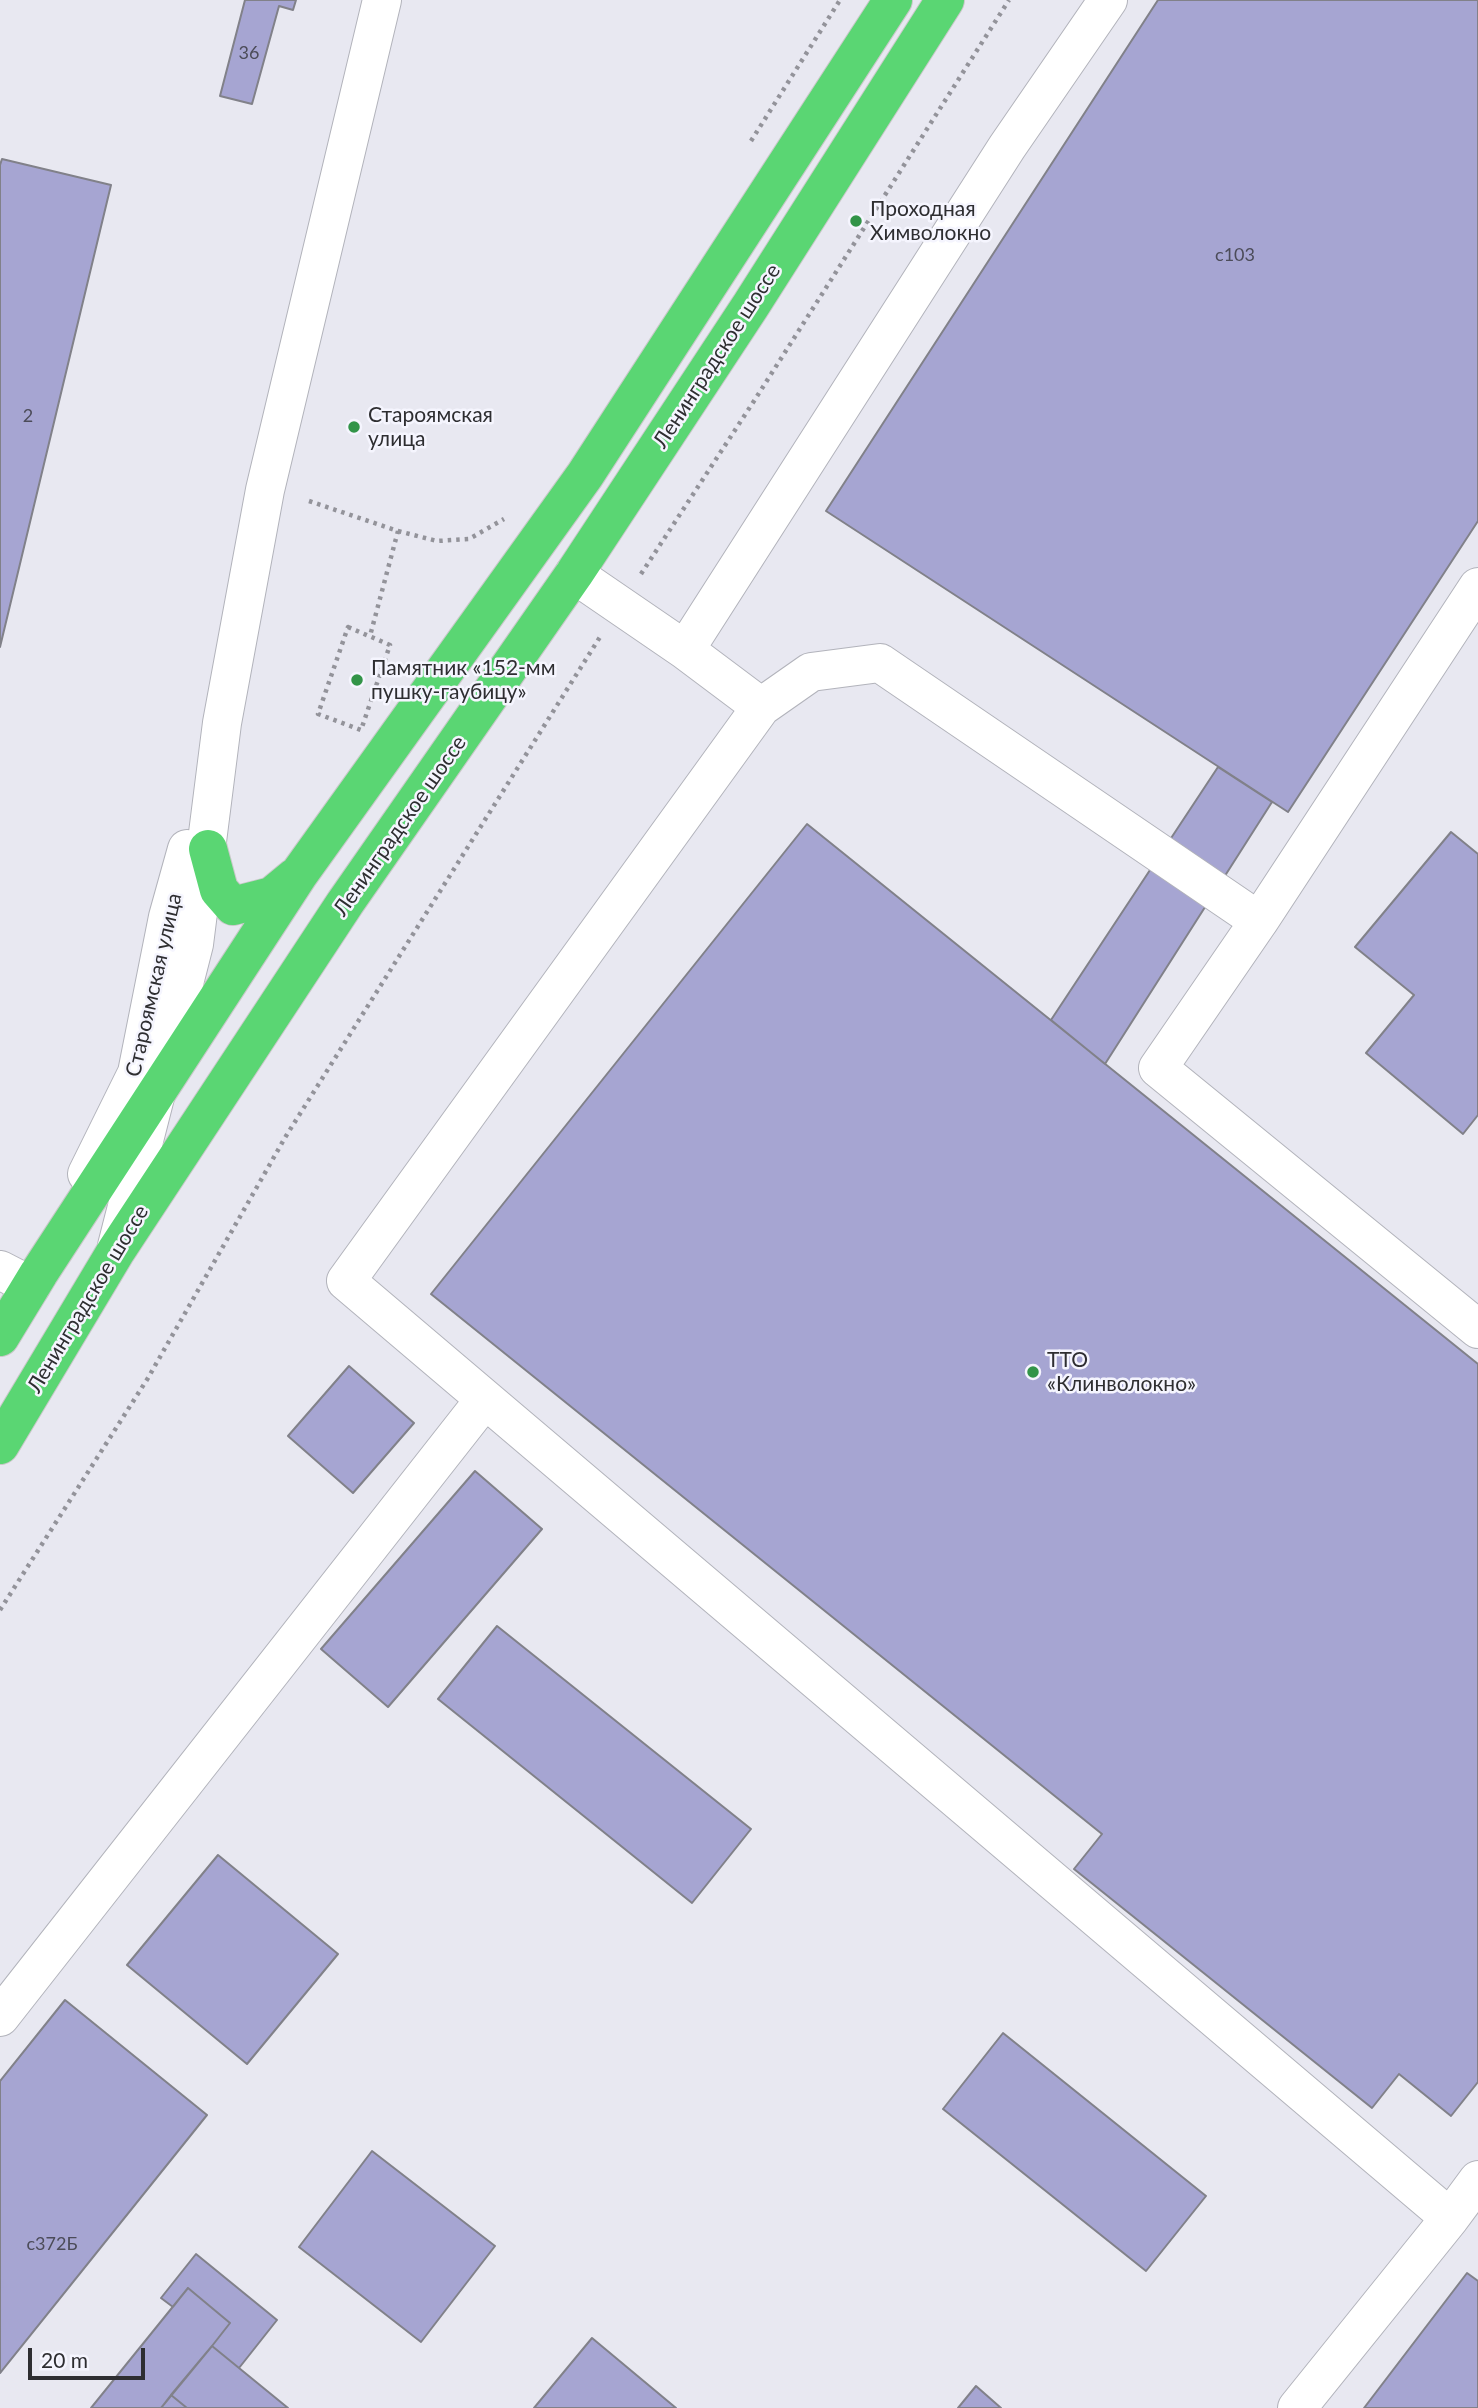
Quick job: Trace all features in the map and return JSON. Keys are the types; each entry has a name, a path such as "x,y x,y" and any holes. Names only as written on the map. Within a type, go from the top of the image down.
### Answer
{"highway":[{"path":"0,1337 23,1276 154,1097 299,874 585,475 893,0"},
{"name":"Ленинградское шоссе","path":"0,1445 116,1251 345,903 574,574 751,305 945,0"},
{"path":"208,849 219,890 233,906 272,896 299,874"}],"street":[{"name":"Староямская улица","path":"116,1251 194,944 222,723 265,490 382,0"},
{"path":"685,650 1007,148 1108,0"},
{"path":"574,574 685,650 761,708"},
{"path":"1478,587 1259,921 1158,1068 1478,1329"},
{"path":"1259,921 880,663 811,672 761,708 346,1281 1450,2218"},
{"name":"Староямская улица","path":"23,1276 137,1073 168,917 222,723"},
{"path":"0,2017 485,1399"},
{"path":"1297,2408 1478,2180"}],"path":[{"path":"746,148 840,0"},
{"path":"0,1610 148,1378 286,1136 620,605 754,401 1009,0"},
{"path":"309,501 437,541 469,538 515,513"},
{"path":"370,636 398,531"},
{"path":"348,627 370,636 390,645 361,730 318,714 348,627"}],"building":[{"path":"245,0 296,0 293,10 279,6 252,104 220,96"},
{"path":"1158,0 1478,0 1478,521 1288,812 826,511"},
{"path":"2,159 111,185 0,647 0,165"},
{"path":"1218,767 1272,802 1105,1064 1051,1020"},
{"path":"807,824 1478,1364 1478,2082 1451,2116 1399,2074 1372,2108 1074,1869 1102,1834 431,1294"},
{"path":"1451,832 1478,854 1478,1115 1463,1134 1366,1053 1414,995 1355,947"},
{"path":"349,1366 414,1423 353,1493 288,1436"},
{"path":"475,1471 542,1529 388,1707 321,1649"},
{"path":"497,1626 751,1829 692,1903 438,1699"},
{"path":"218,1855 338,1954 247,2064 127,1965"},
{"path":"65,2000 207,2115 0,2373 0,2081"},
{"path":"1003,2033 1206,2196 1146,2271 943,2109"},
{"path":"372,2151 495,2246 421,2342 299,2247"},
{"path":"196,2254 277,2320 239,2368 212,2346 230,2323 188,2288 173,2307 161,2298"},
{"path":"1467,2273 1478,2281 1478,2408 1364,2408"},
{"path":"188,2288 230,2323 212,2346 161,2408 91,2408"},
{"path":"592,2338 676,2408 534,2408"},
{"path":"212,2346 288,2408 187,2408 171,2395"},
{"path":"976,2386 1001,2408 958,2408"},
{"path":"171,2395 187,2408 161,2408"}],"place":[{"name":"Проходная Химволокно","path":"856,221"},
{"name":"Староямская улица","path":"354,427"},
{"name":"Памятник «152-мм пушку-гаубицу»","path":"357,680"},
{"name":"ТТО «Клинволокно»","path":"1033,1372"}]}
